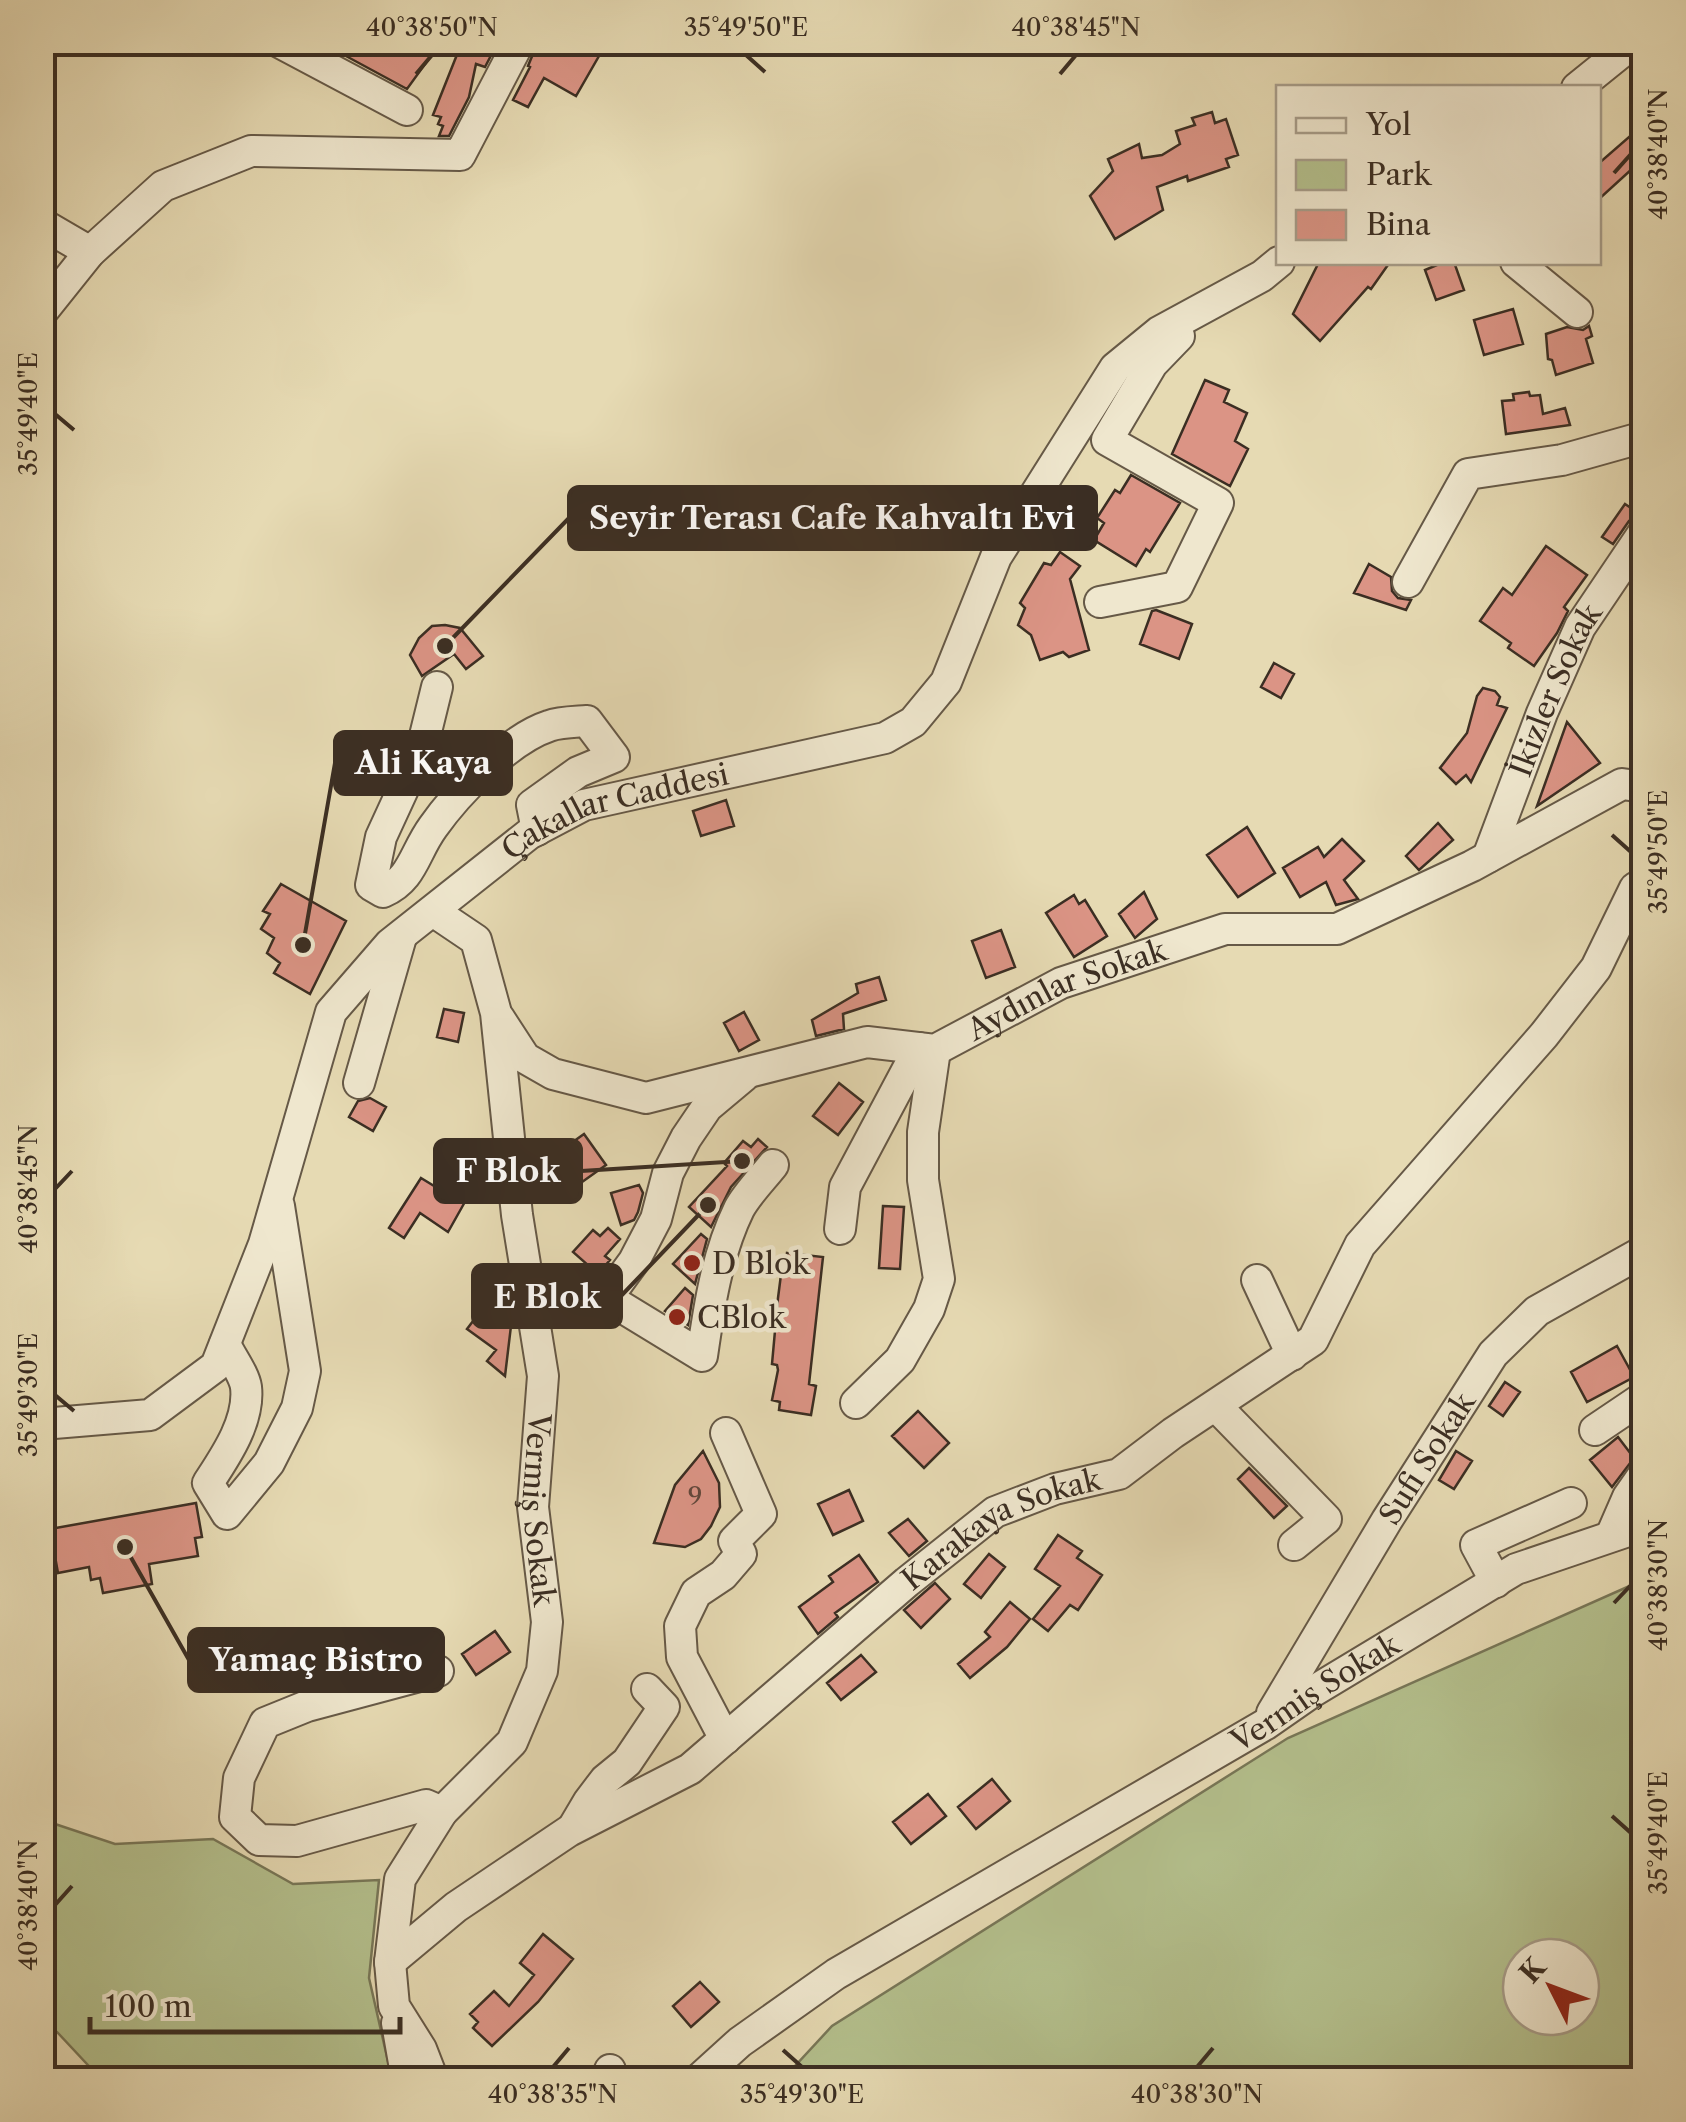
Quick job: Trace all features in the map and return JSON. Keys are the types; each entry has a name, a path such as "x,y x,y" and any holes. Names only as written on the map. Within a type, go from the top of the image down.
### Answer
{"street":[{"path":"279,42 324,54 407,110"},
{"path":"42,312 90,252 164,186 251,151 460,155 519,42"},
{"path":"1581,85 1634,42"},
{"path":"42,224 90,252"},
{"name":"Çakallar Caddesi","path":"42,1424 150,1414 216,1366 264,1244 331,1012 402,934 536,830 584,805 884,738 913,722 946,682 996,557 1115,368 1159,332 1276,264"},
{"path":"1520,265 1577,312"},
{"path":"1100,602 1176,587 1218,503 1107,440 1152,364 1209,305"},
{"path":"1408,582 1468,474 1562,460 1644,436"},
{"name":"İkizler Sokak","path":"1488,856 1542,713 1580,627 1644,532"},
{"path":"438,686 422,748 381,837 371,885 383,892 402,884 433,826 474,780 509,750 549,726 587,721 614,757 578,772 532,804 536,830"},
{"name":"Aydınlar Sokak","path":"927,1049 1061,983 1225,929 1336,929 1488,856 1622,784 1644,788"},
{"name":"Karakaya Sokak","path":"390,1962 456,1907 573,1828 690,1769 994,1512 1056,1489 1119,1474 1312,1340 1360,1244 1544,1035 1596,968 1635,888 1644,882"},
{"name":"Vermiş Sokak","path":"433,912 476,940 496,1013 517,1215 543,1376 533,1506 548,1622 542,1670 512,1742 442,1812 400,1879 390,1962 394,2006 421,2050 433,2080"},
{"path":"358,1083 402,934"},
{"path":"496,1013 525,1058 553,1074 646,1098 867,1042 927,1049"},
{"path":"840,1229 846,1187 927,1049"},
{"path":"856,1403 900,1360 929,1309 939,1280 923,1180 927,1049"},
{"path":"750,1071 707,1108 686,1138 668,1173 656,1219 634,1261 607,1298 702,1356 707,1318 727,1240 740,1206 773,1166"},
{"path":"225,1344 246,1386 242,1418 208,1484 227,1514 269,1463 297,1408 305,1371 278,1198"},
{"name":"Sufi Sokak","path":"1266,1724 1387,1520 1493,1354 1537,1310 1644,1251"},
{"path":"1257,1280 1292,1354"},
{"path":"1595,1430 1644,1397"},
{"path":"1216,1406 1326,1519 1294,1545"},
{"path":"725,1738 682,1657 680,1626 696,1593 723,1575 742,1554 734,1540 761,1514 726,1433"},
{"path":"1611,1536 1628,1496 1644,1474"},
{"path":"1496,1582 1476,1545 1571,1504"},
{"name":"Vermiş Sokak","path":"698,2080 740,2042 836,1974 1266,1724 1516,1569 1644,1522"},
{"path":"438,1671 307,1706 265,1723 239,1778 235,1817 259,1840 298,1842 426,1805 442,1812"},
{"path":"573,1828 605,1780 627,1762 664,1707 647,1690"},
{"path":"394,2006 407,2080"}],"green space":[{"path":"1643,1580 1643,2079 783,2079 832,2026 1288,1738"},
{"path":"43,1820 115,1844 213,1839 293,1884 379,1880 369,1978 392,2079 101,2079 57,2032 43,2026"}],"building":[{"path":"320,42 441,42 407,89"},
{"path":"462,42 498,42 485,67 476,64 469,97 449,136 439,136 441,117 433,115"},
{"path":"538,42 607,42 576,96 544,78 528,107 513,100"},
{"path":"1212,112 1215,123 1226,119 1238,155 1226,159 1229,167 1157,187 1163,210 1115,239 1090,196 1113,171 1108,159 1139,144 1142,158 1162,155 1180,144 1176,131 1195,125 1192,118"},
{"path":"1629,137 1644,158 1601,197 1601,161"},
{"path":"1318,265 1388,265 1371,289 1368,287 1320,341 1293,314"},
{"path":"1455,265 1464,290 1436,300 1425,270"},
{"path":"1513,309 1523,344 1484,355 1474,320"},
{"path":"1589,326 1592,336 1586,339 1593,363 1556,375 1552,360 1548,359 1546,334 1567,327 1583,330"},
{"path":"1205,380 1229,390 1224,402 1247,413 1235,441 1248,449 1230,486 1172,454"},
{"path":"1529,392 1530,396 1540,395 1543,414 1565,408 1570,425 1506,434 1502,401 1514,400 1513,394"},
{"path":"1131,475 1180,503 1150,552 1146,549 1136,566 1094,540 1104,523 1097,518 1115,490 1120,493"},
{"path":"1625,504 1640,514 1629,521 1613,544 1602,537"},
{"path":"1546,546 1587,575 1564,607 1568,611 1557,633 1534,666 1480,621 1503,588 1512,595"},
{"path":"1060,552 1080,566 1070,579 1089,650 1069,657 1063,652 1040,660 1031,635 1018,625 1025,608 1020,603 1044,563 1051,565"},
{"path":"1369,564 1391,577 1392,591 1398,598 1411,600 1406,610 1354,593"},
{"path":"1152,611 1192,624 1179,659 1140,644"},
{"path":"432,626 460,628 483,656 466,669 454,654 422,676 410,655 419,638"},
{"path":"1274,663 1294,674 1281,698 1261,687"},
{"path":"1483,688 1495,691 1500,697 1497,705 1507,708 1471,782 1466,775 1456,784 1440,768 1467,733"},
{"path":"1567,722 1600,763 1537,806"},
{"path":"726,800 734,826 701,836 693,811"},
{"path":"1438,823 1453,840 1419,870 1406,856"},
{"path":"1247,827 1275,873 1238,897 1207,855"},
{"path":"1342,839 1364,861 1344,880 1358,899 1336,905 1326,882 1300,897 1283,868 1318,847 1324,857"},
{"path":"281,884 346,921 310,994 274,973 280,963 267,953 274,938 261,929 270,914 263,911"},
{"path":"1144,892 1157,919 1135,938 1119,914"},
{"path":"1074,895 1079,904 1085,900 1107,936 1074,957 1046,913"},
{"path":"1001,930 1015,967 986,978 972,941"},
{"path":"879,977 886,1000 843,1014 844,1029 816,1036 812,1020 858,993 856,984"},
{"path":"444,1009 464,1013 458,1042 437,1037"},
{"path":"744,1012 759,1040 739,1051 724,1023"},
{"path":"839,1083 863,1102 838,1135 813,1116"},
{"path":"370,1098 386,1107 373,1131 349,1117 358,1101"},
{"path":"584,1134 606,1165 575,1187 559,1164 574,1154 570,1144"},
{"path":"758,1139 767,1147 731,1187 711,1227 689,1207 727,1166 724,1163 743,1141 751,1147"},
{"path":"421,1178 444,1192 447,1187 466,1200 448,1232 420,1213 404,1238 389,1228"},
{"path":"639,1185 643,1193 638,1212 634,1220 621,1225 611,1193"},
{"path":"883,1206 904,1207 900,1269 879,1268"},
{"path":"608,1228 620,1239 605,1256 610,1260 598,1274 573,1252 593,1230 600,1236"},
{"name":"D Blok","path":"701,1234 707,1239 695,1284 673,1264"},
{"path":"787,1253 823,1257 809,1384 816,1386 811,1415 779,1410 780,1402 772,1400 778,1370 772,1364 778,1298"},
{"path":"685,1288 693,1295 688,1325 665,1311"},
{"path":"495,1292 513,1308 503,1321 511,1326 505,1376 487,1361 496,1350 467,1329"},
{"path":"1617,1346 1634,1377 1587,1402 1571,1372"},
{"path":"1505,1382 1520,1392 1503,1416 1489,1406"},
{"path":"918,1411 949,1443 924,1468 892,1436"},
{"path":"1618,1437 1634,1458 1612,1487 1590,1460"},
{"path":"703,1451 719,1483 720,1507 711,1526 701,1539 685,1547 654,1543 675,1485"},
{"path":"1456,1451 1472,1461 1454,1489 1439,1480"},
{"path":"1249,1468 1287,1506 1274,1518 1238,1479"},
{"path":"849,1490 863,1521 833,1535 818,1504"},
{"path":"196,1503 202,1537 195,1538 198,1556 149,1564 152,1584 103,1593 100,1578 91,1580 89,1567 58,1573 50,1529"},
{"path":"908,1519 927,1541 909,1556 889,1533"},
{"path":"1058,1535 1082,1551 1077,1558 1102,1575 1078,1610 1070,1605 1048,1631 1033,1619 1060,1586 1035,1569"},
{"path":"989,1554 1005,1567 981,1598 964,1584"},
{"path":"859,1555 878,1582 835,1613 838,1617 818,1634 799,1607 833,1582 829,1576"},
{"path":"935,1583 950,1599 921,1628 904,1610"},
{"path":"1010,1602 1030,1619 1007,1647 970,1678 958,1664 990,1637 985,1632"},
{"path":"495,1631 510,1652 476,1675 462,1654"},
{"path":"861,1655 876,1672 841,1700 827,1683"},
{"path":"992,1779 1010,1801 976,1829 958,1807"},
{"path":"928,1794 946,1816 911,1844 893,1822"},
{"path":"543,1934 573,1959 538,2002 492,2046 473,2028 478,2022 470,2014 494,1991 509,2006 534,1975 520,1963"},
{"path":"700,1982 719,2002 691,2027 673,2006"}],"place":[{"name":"Seyir Terası Cafe Kahvaltı Evi","path":"445,646"},
{"name":"Ali Kaya","path":"303,945"},
{"name":"F Blok","path":"742,1161"},
{"name":"E Blok","path":"708,1205"},
{"name":"D Blok","path":"692,1263"},
{"name":"CBlok","path":"677,1317"},
{"name":"Yamaç Bistro","path":"125,1547"}]}
